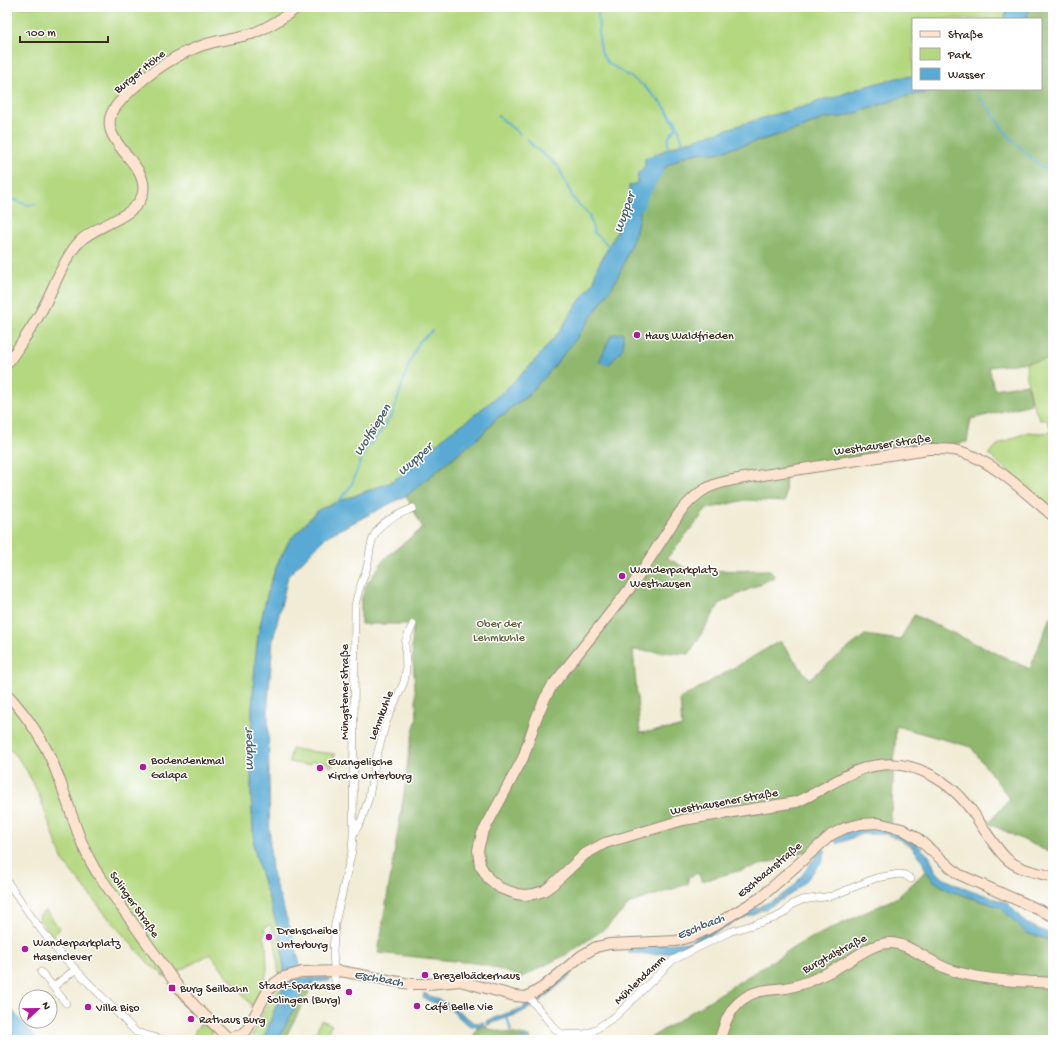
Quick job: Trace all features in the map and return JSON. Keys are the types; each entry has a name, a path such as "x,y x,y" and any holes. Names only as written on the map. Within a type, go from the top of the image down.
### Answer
{"main road":[{"name":"Burger Höhe","path":"7,364 38,316 69,256 77,244 91,233 132,209 141,199 144,188 142,178 116,141 110,128 110,116 116,106 150,75 183,54 206,44 256,32 278,21 298,7"},
{"name":"Westhauser Straße","path":"697,494 714,484 726,481 928,449 942,449 962,451 986,462 1053,516"},
{"name":"Westhausener Straße","path":"697,494 680,512 634,583 552,686 545,698 537,715 523,758 480,840 478,858 480,865 488,878 500,888 511,893 525,895 534,894 544,891 552,886 585,854 605,843 683,820 796,802 846,775 861,769 874,766 894,765 917,769 931,774 943,781 967,804 990,839 1006,859 1018,868 1053,877"},
{"name":"Solinger Straße","path":"7,694 38,734 48,753 85,853 96,871 173,980 224,1039 242,1035 247,1030 267,992 282,978 302,972 333,974"},
{"name":"Eschbachstraße","path":"531,1000 542,988 586,952 596,947 609,944 676,941 693,936 760,898 831,835 845,828 861,824 882,824 902,829 916,838 958,874 1053,916"},
{"name":"Burgtalstraße","path":"720,1040 723,1028 731,1010 746,997 760,991 790,987 809,982 867,949 882,944 904,946 935,964 963,974 1053,983"},
{"path":"333,974 410,984 460,981 531,1000"}],"street":[{"name":"Müngstener Straße","path":"333,974 335,923 352,851 353,836 356,596 367,566 371,544 378,529 385,522 413,508"},
{"name":"Lehmkuhle","path":"353,836 360,826 369,797 376,759 386,722 404,682 406,670 405,642 413,624"},
{"name":"Mühlendamm","path":"531,1000 556,1030 562,1034 578,1035 589,1033 617,1015 674,960 729,932 775,918 784,913 793,904 802,900 832,896 876,878 899,874 905,875 911,879"},
{"path":"7,881 56,949 133,1029 136,1032 164,1040"},
{"path":"53,987 76,969"},
{"path":"41,972 66,1003"}],"green space":[{"path":"11,7 1008,7 1004,18 912,18 912,76 897,78 860,88 830,99 824,99 810,105 769,116 668,148 638,173 637,183 629,186 629,202 622,213 620,224 616,233 596,270 594,282 575,307 560,331 530,366 503,392 467,421 450,432 400,476 389,483 318,510 289,541 277,565 269,587 258,635 252,708 251,796 254,848 281,939 284,972 279,973 274,933 270,924 264,928 266,932 263,936 266,942 267,969 264,984 252,1006 210,954 170,976 163,976 160,971 151,966 110,920 63,861 39,795 27,771 15,754 7,747 7,21"},
{"name":"Ober der Lehmkuhle","path":"1030,7 1053,7 1053,359 989,367 994,389 1027,384 1031,404 971,419 967,442 786,466 785,502 745,500 707,509 667,558 691,571 770,570 775,577 720,603 689,654 633,650 640,733 682,727 680,699 780,641 809,679 865,635 900,640 914,615 1030,669 1050,617 1053,618 1053,854 988,823 1010,799 971,747 896,726 891,823 864,820 806,853 804,851 796,855 702,881 698,873 688,877 688,884 631,903 607,927 569,953 522,977 482,964 378,953 404,794 409,750 417,716 412,647 413,624 361,624 361,600 366,585 386,557 423,528 406,496 483,434 498,417 506,413 509,409 527,397 576,339 604,299 622,268 635,234 645,190 658,172 682,157 702,152 717,153 801,128 826,118 842,117 860,112 902,97 940,90 1042,90 1042,18 1026,18"},
{"path":"1053,359 1053,509 988,454 999,444 1028,432 1052,432 1047,419 1040,420 1033,405 1028,386 1026,362"},
{"path":"292,749 335,754 333,766 328,766 329,763 312,761 311,764 306,765 289,762"},
{"path":"926,871 935,882 950,891 1000,907 1026,933 1053,941 1053,1040 647,1040 801,943 898,897"},
{"path":"46,910 60,929 52,936 39,919 40,915"},
{"path":"314,982 284,1040 278,1040 305,987"},
{"path":"284,985 263,1040 248,1040 252,1036 269,1002"},
{"path":"321,1020 332,1025 322,1039 314,1037"},
{"path":"203,1022 212,1031 212,1036 207,1040 192,1040 196,1029"},
{"path":"486,1026 489,1029 530,1037 531,1040 472,1040 477,1028"}],"water":[{"path":"1008,7 1030,7 1026,18 1004,18"},
{"path":"912,76 912,90 940,90 902,97 842,117 826,118 801,128 717,153 702,152 682,157 658,172 645,190 635,234 614,284 576,339 546,376 526,397 509,409 507,413 498,417 475,441 464,448 409,494 327,536 288,576 273,640 268,701 270,849 273,877 293,937 302,978 330,977 330,981 314,982 305,987 278,1040 263,1040 284,985 279,973 284,971 281,939 254,848 251,796 252,708 258,635 264,607 277,565 289,541 318,510 389,483 400,476 450,432 467,421 503,392 530,366 560,331 575,307 594,282 596,270 616,233 620,224 622,213 629,202 629,186 637,183 638,173 645,166 645,158 689,141 897,78"},
{"path":"623,333 623,348 609,365 599,362 611,335"},
{"path":"863,828 893,830 905,836 918,845 930,857 935,870 943,878 957,885 1007,903 1027,924 1053,935 1053,941 1026,933 1000,907 950,891 935,882 926,871 921,858 910,845 896,838 886,834 862,834 837,844 834,838 850,831"},
{"path":"822,848 826,851 823,855 823,860 805,882 791,894 762,911 760,906 777,899 794,886"},
{"path":"759,907 760,911 736,921 693,945 692,940 750,909"},
{"path":"690,942 691,946 660,954 629,953 628,946"},
{"path":"568,971 571,975 537,1004 533,998"},
{"path":"424,993 450,1005 473,1022 483,1022 484,1026 473,1027 469,1025 449,1009 423,998"},
{"path":"529,1001 533,1006 518,1014 487,1025 486,1021 522,1008"},
{"path":"7,1004 18,1017 18,1029 28,1029 38,1040 16,1040 7,1030"}],"waterway":[{"path":"598,7 599,39 602,54 608,63 643,85 663,105 678,125 683,144"},
{"path":"980,98 1008,135 1053,178"},
{"path":"667,110 676,128 669,138 669,149"},
{"path":"498,116 520,134"},
{"path":"527,139 534,147 558,166 574,200 589,215 594,232 611,248"},
{"name":"Wupper","path":"638,206 658,170"},
{"path":"7,197 28,205 36,204"},
{"name":"Wolfsiepen","path":"337,503 351,486 364,452 393,413 408,366 419,342 432,331"},
{"path":"507,1017 511,1031"},
{"path":"521,1037 528,1040"}],"place":[{"name":"Haus Waldfrieden","path":"637,335"},
{"name":"Wanderparkplatz Westhausen","path":"622,576"},
{"name":"Bodendenkmal Galapa","path":"143,767"},
{"name":"Evangelische Kirche Unterburg","path":"320,768"},
{"name":"Drehscheibe Unterburg","path":"269,937"},
{"name":"Wanderparkplatz Hasenclever","path":"25,949"},
{"name":"Brezelbäckerhaus","path":"425,975"},
{"name":"Burg Seilbahn","path":"172,988"},
{"name":"Stadt-Sparkasse Solingen (Burg)","path":"349,992"},
{"name":"Café Belle Vie","path":"417,1006"},
{"name":"Villa Biso","path":"88,1007"},
{"name":"Rathaus Burg","path":"191,1019"}],"water label":[{"name":"Eschbach","path":"700,925"},
{"name":"Eschbach","path":"379,977"}]}
